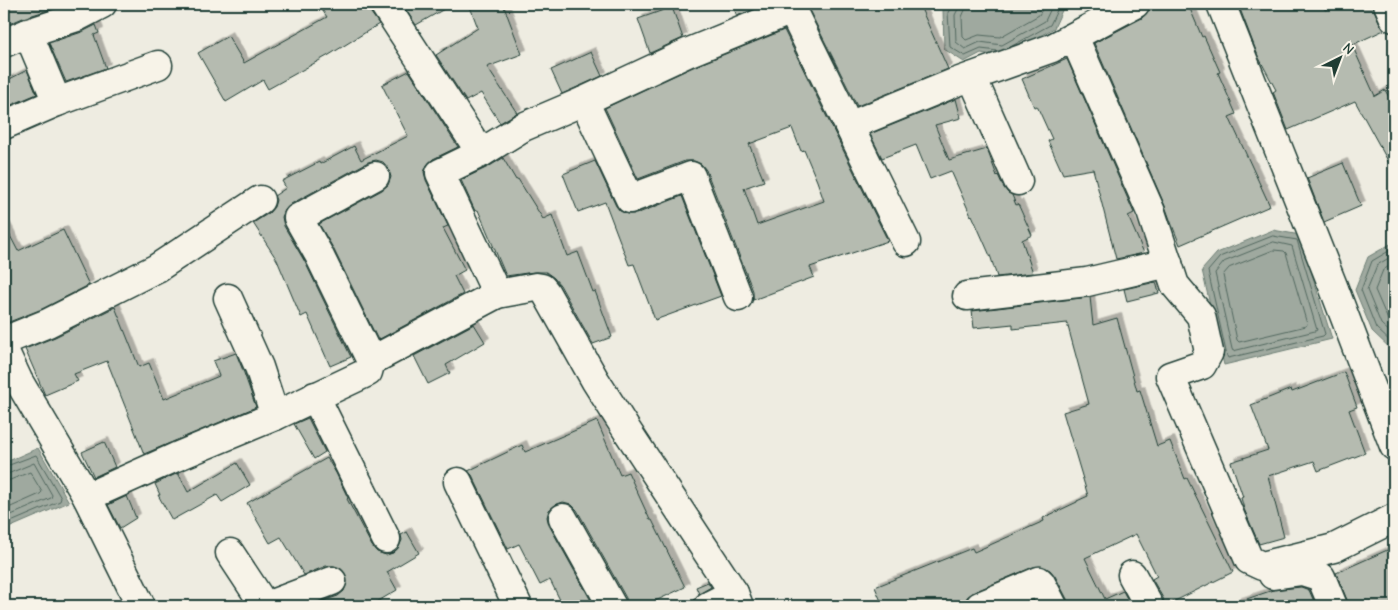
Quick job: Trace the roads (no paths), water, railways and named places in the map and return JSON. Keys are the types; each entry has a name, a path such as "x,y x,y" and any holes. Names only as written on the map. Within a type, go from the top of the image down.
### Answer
{"street":[{"path":"4,43 77,17 102,4"},
{"path":"384,4 481,153"},
{"path":"849,126 972,77 1052,48 1132,4"},
{"path":"1221,4 1333,286 1394,446"},
{"path":"1388,4 1394,18"},
{"path":"498,294 440,173 481,153 523,127 790,7 906,242"},
{"path":"28,33 58,102"},
{"path":"1074,36 1151,212 1175,286 1200,316 1209,352 1202,365 1170,376 1249,560 1259,577 1302,571 1322,577 1333,606"},
{"path":"4,125 58,102 158,65"},
{"path":"972,77 1018,181"},
{"path":"584,101 630,199 691,176 738,297"},
{"path":"87,497 176,457 275,416 368,372 371,361 319,255 298,218 375,176"},
{"path":"4,341 48,323 157,268 260,200"},
{"path":"967,296 1087,282 1168,263"},
{"path":"371,361 498,294 536,287 542,288 595,380 737,600 708,606"},
{"path":"228,298 259,367 275,416"},
{"path":"4,350 18,380 87,497 137,605"},
{"path":"315,396 386,539"},
{"path":"458,482 518,606"},
{"path":"563,518 612,606"},
{"path":"1249,560 1262,566 1334,548 1394,518"},
{"path":"230,553 265,606 332,581"},
{"path":"1132,575 1149,606"},
{"path":"980,606 1039,581 1053,606"}],"water":[{"path":"949,4 1070,4 1064,6 1054,28 1003,57 981,53 964,62 944,49 943,9"},
{"path":"1273,230 1300,235 1332,339 1224,365 1202,270 1217,253"},
{"path":"1394,242 1394,352 1372,331 1355,290 1368,257"},
{"path":"38,448 69,502 4,530 4,463"}]}
